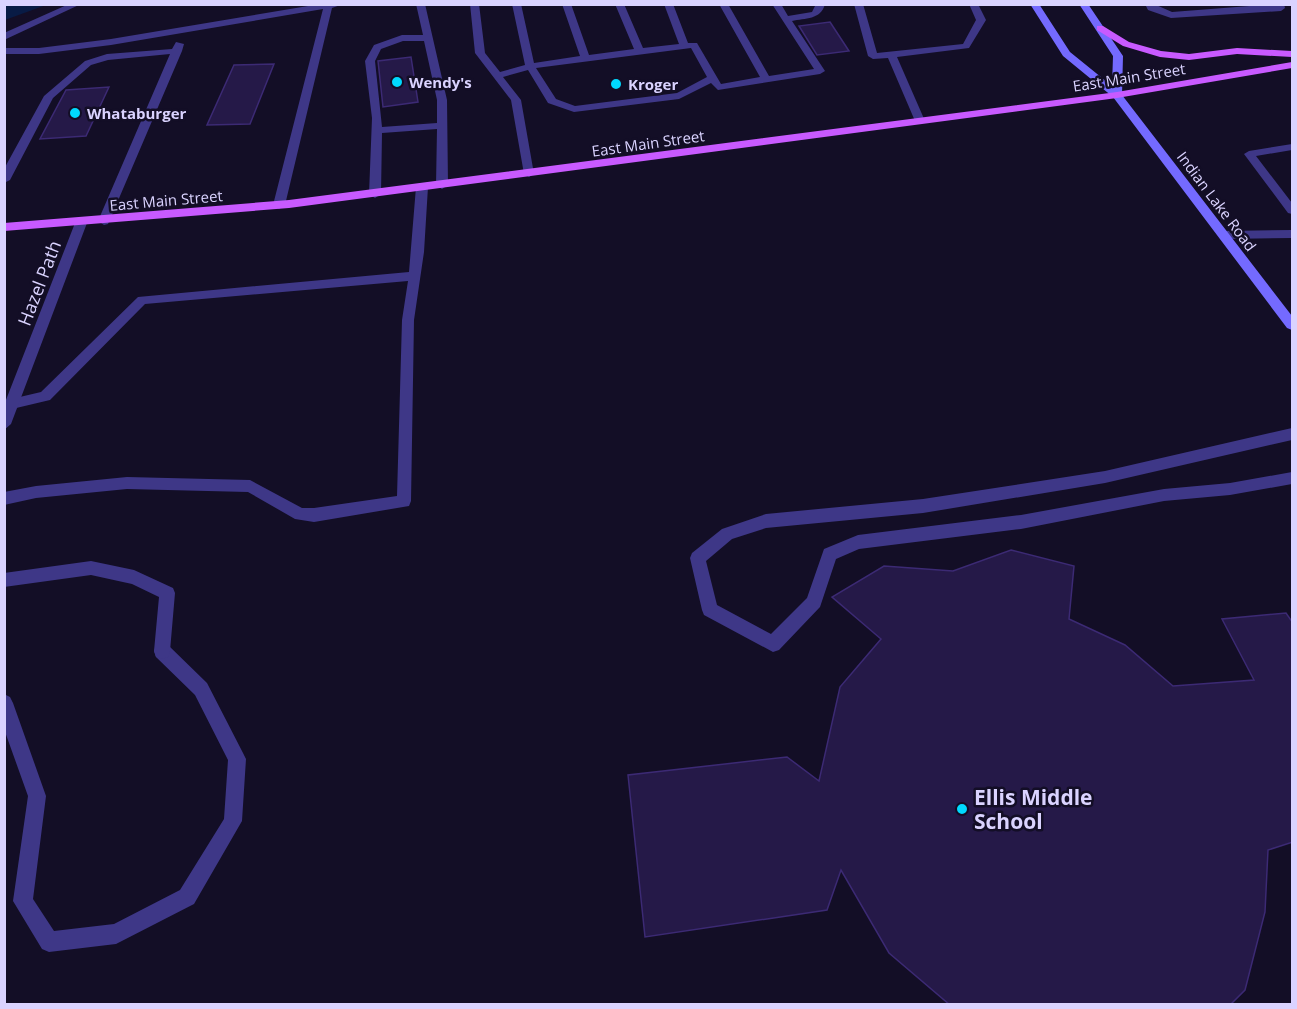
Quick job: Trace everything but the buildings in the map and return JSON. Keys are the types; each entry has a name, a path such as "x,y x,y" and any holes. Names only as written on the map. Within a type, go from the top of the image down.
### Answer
{"main road":[{"name":"Indian Lake Road","path":"1034,4 1066,54 1117,95 1293,325"},
{"path":"1083,4 1118,56 1117,95"},
{"path":"1100,28 1126,44 1160,54 1189,57 1237,51 1293,54"},
{"name":"East Main Street","path":"4,227 104,221 375,194 1117,95 1293,65"}],"street":[{"path":"4,38 77,4"},
{"path":"4,51 39,51 179,32 339,4"},
{"path":"420,4 442,100 442,185"},
{"path":"474,4 480,53 516,100 529,174"},
{"path":"516,4 530,66 552,101 574,109 679,96 713,78"},
{"path":"566,4 586,58"},
{"path":"619,4 639,51"},
{"path":"668,4 686,46"},
{"path":"723,4 766,79"},
{"path":"496,76 530,66 694,45 718,87 820,71 776,4"},
{"path":"786,19 815,14 819,11 821,4"},
{"path":"858,4 873,56 892,56 966,46 981,20 973,4"},
{"path":"1149,4 1152,8 1171,15 1281,8 1280,4"},
{"path":"279,205 328,7"},
{"path":"104,221 177,51 179,32"},
{"path":"375,194 377,118 370,61 377,47 402,38 428,38"},
{"path":"4,180 49,96 88,63 107,57 177,51"},
{"path":"892,56 920,121"},
{"path":"377,130 442,126"},
{"path":"1293,147 1249,154 1293,210"},
{"path":"4,499 36,492 127,483 250,486 300,514 314,515 404,501 408,320 422,188"},
{"name":"Hazel Path","path":"5,422 81,223"},
{"path":"1224,235 1293,234"},
{"path":"12,404 45,396 142,300 414,276"},
{"path":"1293,434 1105,477 923,506 766,521 727,534 698,558 710,610 773,644 814,602 830,554 858,542 1021,522 1164,495 1230,489 1293,478"},
{"path":"4,580 91,568 134,577 167,593 162,651 201,689 237,759 234,821 187,897 116,934 49,942 23,901 37,796 4,703"}],"water":[{"path":"5,4 46,4 46,5 5,20"}],"place":[{"name":"Wendy's","path":"397,82"},
{"name":"Kroger","path":"616,84"},
{"name":"Whataburger","path":"75,113"},
{"name":"Ellis Middle School","path":"962,809"}]}
